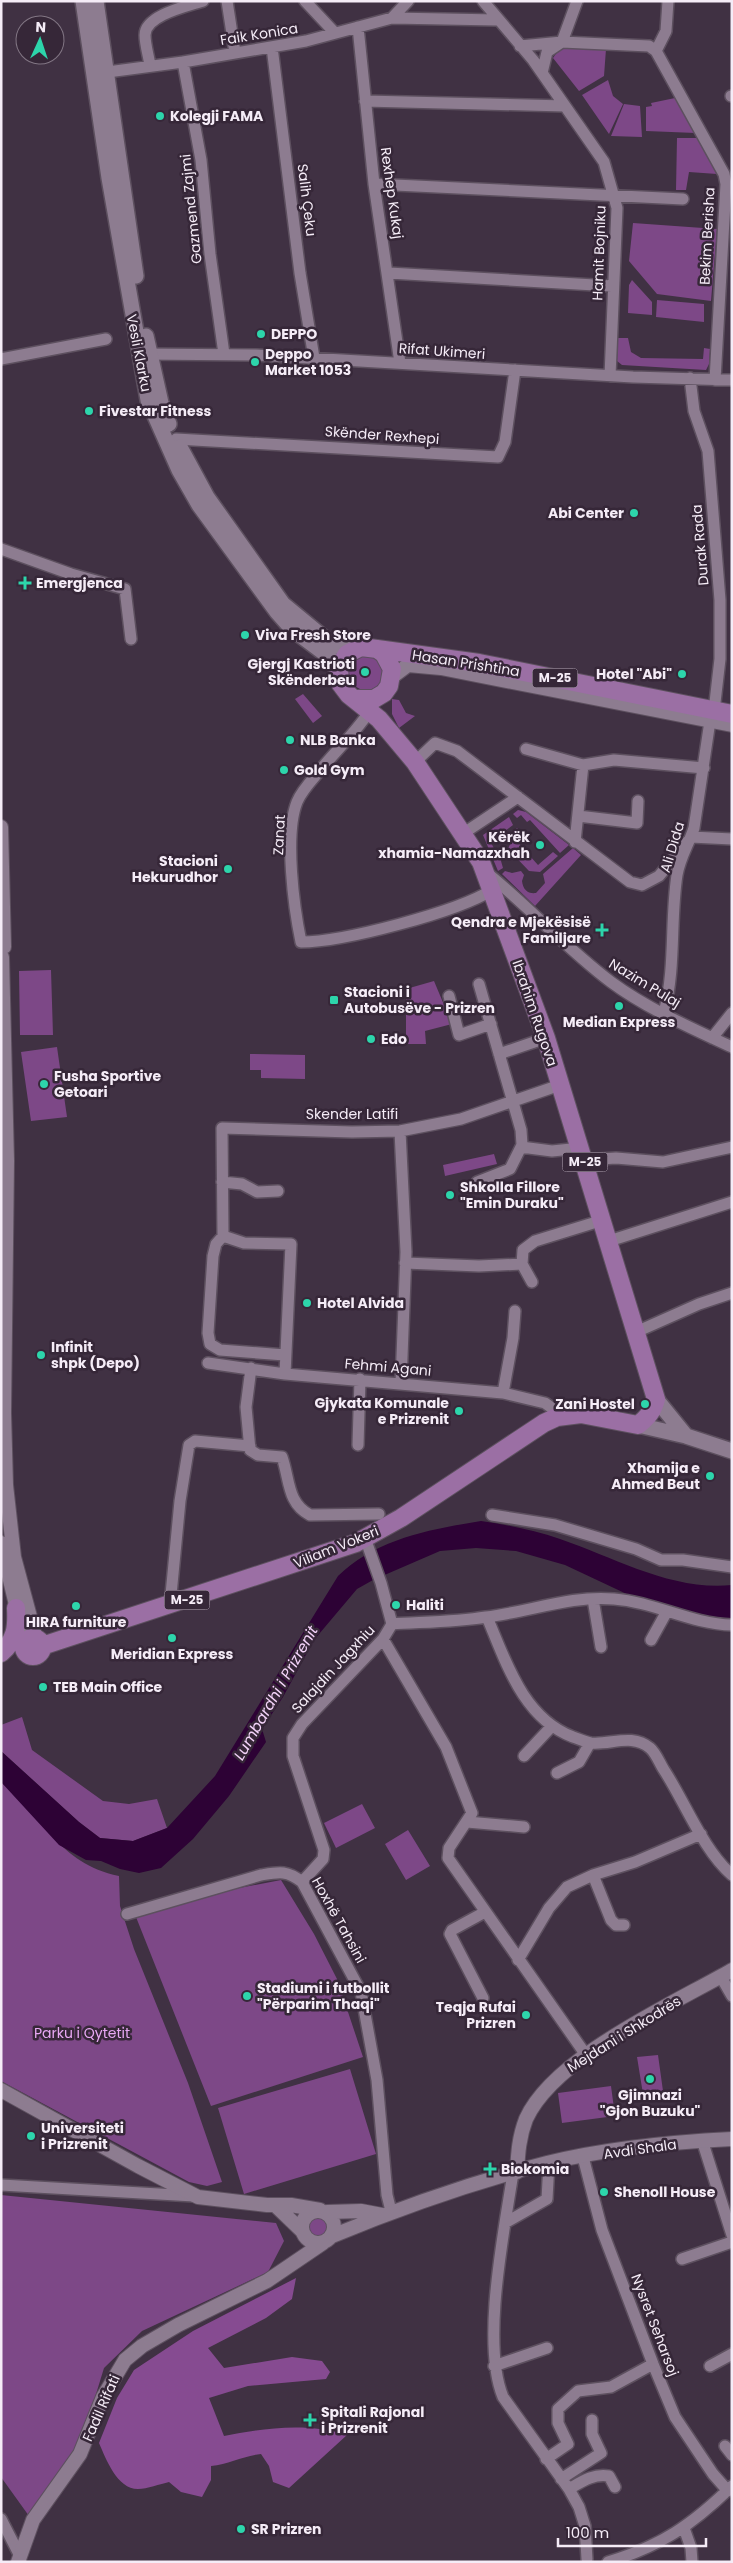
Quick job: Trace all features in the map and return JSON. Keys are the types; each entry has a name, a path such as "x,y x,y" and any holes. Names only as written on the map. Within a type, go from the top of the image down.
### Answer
{"main road":[{"name":"Vesli Klarku","path":"83,1 100,73 144,353 148,400 179,470 200,506 277,612 292,629 328,656 338,675"},
{"name":"Vesli Klarku","path":"96,1 100,73"},
{"name":"Vesli Klarku","path":"144,353 161,403 176,439 207,497 283,604 329,642 336,646 354,649"},
{"name":"M-25","path":"354,649 369,646 377,649"},
{"path":"354,649 342,660 338,675 344,689 356,698 368,700 375,704 389,686 392,677 389,660 377,649"},
{"name":"Hasan Prishtina","path":"377,649 479,663 712,716 732,714"},
{"name":"Ibrahim Rugova","path":"375,704 464,833 485,870 532,1006 546,1038 583,1154 656,1399 686,1436"},
{"path":"638,1425 651,1414 656,1399"},
{"name":"Viliam Vokeri","path":"1,1654 170,1605 332,1552 367,1543 508,1445 557,1417 581,1414 686,1436 732,1450"},
{"path":"1,1654 10,1644 16,1632 16,1608"},
{"name":"Viliam Vokeri","path":"1,1664 31,1646"}],"street":[{"path":"150,66 145,34 148,25 171,11 204,1"},
{"path":"227,1 235,53"},
{"path":"305,1 335,33"},
{"path":"392,18 408,1"},
{"name":"Hamit Bojniku","path":"482,1 542,73 604,162 615,197 616,208 610,376"},
{"path":"542,73 547,52 562,42 577,1"},
{"path":"520,46 562,42 649,46 656,51 666,31 668,1"},
{"name":"Faik Konica","path":"100,73 306,42 392,18"},
{"path":"392,18 497,20"},
{"name":"Rexhep Kukaj","path":"358,28 374,184 389,273 400,363"},
{"name":"Salih Çeku","path":"272,47 314,358"},
{"name":"Bekim Berisha","path":"656,51 724,174 726,184 715,380"},
{"name":"Gazmend Zajmi","path":"183,62 201,160 210,254 224,354"},
{"path":"365,101 565,106"},
{"path":"374,184 683,199"},
{"path":"389,273 612,286"},
{"path":"719,287 732,287"},
{"path":"1,359 106,339"},
{"name":"Rifat Ukimeri","path":"144,353 314,358 610,376 732,380"},
{"name":"Skënder Rexhepi","path":"176,439 498,457 505,442 514,370"},
{"name":"Durak Rada","path":"690,378 694,411 708,451 726,600 726,648 712,716"},
{"path":"1,549 71,574 125,589 131,639"},
{"name":"Hasan Prishtina","path":"392,677 408,666 441,668 712,716 732,725"},
{"name":"Zanat","path":"375,704 317,774 296,808 292,828 293,879 295,912 301,942 316,942 353,935 418,918 477,900 492,890"},
{"name":"Ali Dida","path":"664,1013 671,977 675,889 689,840 704,768 712,716"},
{"path":"415,762 430,747 439,743 457,751 630,882 642,885 663,872 689,840 732,839"},
{"path":"526,749 583,765 614,760 704,768"},
{"path":"575,842 583,765"},
{"path":"464,833 518,797"},
{"path":"578,816 636,822 638,801"},
{"path":"1,827 7,1161 3,1334 5,1452 8,1516 31,1646"},
{"name":"Nazim Pulaj","path":"485,870 613,984 664,1013 732,1047"},
{"path":"651,881 662,882 675,889"},
{"path":"477,1182 510,1169 521,1147 521,1130 479,984"},
{"path":"449,996 459,1035 490,1024"},
{"path":"712,1038 732,1014"},
{"path":"499,1054 546,1038"},
{"name":"Skender Latifi","path":"223,1236 222,1128 352,1132 400,1131 461,1119 560,1085"},
{"path":"400,1131 405,1263 402,1382"},
{"path":"521,1147 663,1162 732,1147"},
{"path":"222,1182 242,1184 257,1192 278,1191"},
{"path":"608,1241 732,1202"},
{"path":"532,1282 522,1264 523,1250 534,1242 603,1220"},
{"path":"285,1355 220,1350 210,1344 208,1333 213,1256 216,1244 223,1236 244,1243 291,1244 285,1374"},
{"path":"405,1263 479,1266 522,1264"},
{"path":"636,1332 699,1304 732,1293"},
{"path":"503,1393 513,1338 515,1311"},
{"name":"Fehmi Agani","path":"208,1363 285,1374 402,1382 503,1393 545,1403 552,1408 557,1417"},
{"path":"251,1368 246,1407 250,1450 258,1455 282,1457 293,1501 301,1510 310,1515 379,1514"},
{"path":"358,1445 360,1379"},
{"path":"170,1605 180,1501 188,1445 195,1441 250,1446"},
{"path":"492,1515 555,1525 636,1549 661,1560 682,1560 732,1566"},
{"path":"1,1543 16,1608 31,1646"},
{"name":"Salajdin Jagxhiu","path":"302,1882 323,1860 324,1850 293,1756 294,1738 302,1724 383,1640 392,1624 382,1583 367,1543"},
{"path":"392,1624 487,1617 552,1604 593,1599 635,1603 666,1613 718,1625 732,1625"},
{"path":"593,1599 601,1647"},
{"path":"652,1640 666,1613"},
{"path":"487,1617 511,1676 533,1709 552,1726 590,1743 631,1739 650,1748 682,1797 702,1834 725,1869 732,1875"},
{"path":"383,1640 446,1747 472,1813 449,1848 448,1858 586,2055"},
{"path":"524,1756 552,1726"},
{"path":"557,1773 579,1762 590,1743"},
{"path":"467,1822 524,1827"},
{"path":"518,1960 560,1893 567,1887 593,1875 635,1862 702,1834"},
{"name":"Hoxhë Tahsini","path":"127,1914 261,1874 283,1872 292,1874 302,1882 361,1992 377,2080 387,2213"},
{"path":"593,1875 610,1920 616,1925 624,1925"},
{"path":"483,1998 450,1934 452,1930 485,1912"},
{"path":"726,1974 732,1996"},
{"name":"Mejdani i Shkodrës","path":"515,2173 519,2140 527,2118 559,2075 586,2055 663,2007 726,1974"},
{"path":"1,2090 198,2197"},
{"name":"Avdi Shala","path":"387,2213 549,2163 702,2140 732,2139"},
{"path":"702,2140 732,2235"},
{"name":"Nysret Seharsoj","path":"583,2157 602,2230 652,2364 675,2417 713,2474 730,2489"},
{"path":"505,2223 547,2199 549,2163"},
{"path":"515,2173 505,2223 498,2282 494,2366 503,2397 569,2489 579,2507 585,2526 589,2561"},
{"path":"1,2185 198,2197 276,2206 291,2205 323,2211 335,2223 328,2240 315,2243 276,2206"},
{"path":"288,2266 303,2232 304,2218 311,2212 361,2211 387,2213"},
{"name":"Fadil Rifati","path":"19,2559 33,2520 80,2454 103,2397 125,2360 142,2346 178,2325 267,2281 328,2240 387,2213"},
{"path":"682,2260 732,2242"},
{"path":"494,2366 547,2348"},
{"path":"710,2366 732,2354"},
{"path":"546,2458 568,2444 558,2423 558,2409 578,2392 611,2388 652,2364"},
{"path":"561,2479 601,2453 592,2434 592,2420"},
{"path":"569,2489 590,2478 602,2475 609,2476 615,2487"},
{"path":"608,2562 648,2548 684,2528 730,2489"},
{"path":"1,2519 13,2542 19,2559"},
{"path":"684,2528 691,2548 692,2562"},
{"path":"1,2546 13,2542"}],"green space":[{"path":"571,46 606,49 604,76 579,91 553,58 560,48"},
{"path":"608,80 613,96 623,104 609,134 582,95"},
{"path":"675,98 696,133 646,131 646,107 652,106 651,103"},
{"path":"624,104 640,106 642,137 611,136"},
{"path":"677,138 699,138 717,174 689,172 686,190 676,190"},
{"path":"633,223 717,229 711,301 657,294 629,261"},
{"path":"632,280 652,302 652,315 628,313 629,285"},
{"path":"657,300 704,304 704,322 656,317"},
{"path":"618,338 628,338 631,352 641,358 703,359 704,348 710,349 709,364 706,370 622,365 617,361"},
{"path":"366,656 378,661 383,673 378,685 366,690 354,685 349,673 354,661"},
{"path":"303,694 322,716 313,723 295,699"},
{"path":"392,699 399,700 406,713 415,716 399,728 392,714"},
{"path":"518,810 526,812 569,845 560,853 530,820 527,822 521,815 517,818 513,814"},
{"path":"509,817 513,825 505,831 497,831 490,841 495,850 505,853 501,861 503,868 498,871 483,835"},
{"path":"517,828 512,836 538,865 553,852 558,856 540,872 529,871 508,849 511,842 509,835"},
{"path":"573,848 581,855 535,906 502,874 505,871 512,873 521,871 524,875 522,881 525,889 528,892 536,893 545,883 543,874"},
{"path":"51,970 53,1035 20,1035 19,971"},
{"path":"434,981 452,1024 425,1031 426,1044 406,1044 406,989"},
{"name":"Fusha Sportive Getoari","path":"57,1047 67,1117 31,1121 21,1052"},
{"path":"250,1054 305,1055 305,1079 261,1078 261,1070 250,1070"},
{"path":"494,1154 497,1164 445,1176 443,1165"},
{"path":"22,1717 32,1750 103,1801 129,1804 157,1799 167,1828 133,1841 100,1838 79,1822 1,1751 1,1725"},
{"name":"Parku i Qytetit","path":"1,1782 66,1850 98,1870 119,1876 120,1906 134,1949 188,2083 222,2182 207,2186 189,2182 1,2081"},
{"path":"362,1804 375,1828 336,1848 324,1823"},
{"path":"408,1830 430,1866 406,1880 385,1844"},
{"path":"281,1880 314,1934 337,1979 363,2057 211,2106 136,1917 234,1889"},
{"path":"658,2055 663,2091 643,2094 637,2057"},
{"path":"350,2069 376,2154 244,2194 218,2108"},
{"path":"611,2086 615,2116 562,2123 558,2093"},
{"path":"1,2195 276,2223 284,2241 268,2272 142,2331 104,2368 81,2443 29,2516 1,2477"},
{"path":"318,2216 328,2223 329,2227 322,2237 318,2238 308,2231 307,2227 314,2217"}],"shaded area":[{"path":"296,2278 292,2299 266,2318 208,2348 224,2368 292,2357 322,2361 330,2372 326,2379 248,2386 209,2398 224,2436 270,2429 301,2427 347,2435 289,2488 273,2482 269,2466 261,2454 211,2466 211,2480 202,2497 181,2492 169,2482 138,2489 131,2488 118,2479 99,2443 117,2398 134,2370 193,2331"}],"water":[{"name":"Lumbardhi i Prizrenit","path":"481,1521 521,1528 550,1536 666,1578 709,1586 732,1585 732,1619 715,1619 648,1604 565,1565 516,1551 476,1548 440,1551 373,1580 357,1589 314,1640 283,1697 262,1729 266,1742 229,1796 193,1839 161,1868 139,1873 120,1869 101,1861 86,1860 59,1845 1,1782 1,1751 79,1822 100,1838 133,1841 167,1828 215,1776 338,1576 353,1563 387,1544 424,1532"}],"place":[{"name":"Kolegji FAMA","path":"160,116"},
{"name":"DEPPO","path":"261,334"},
{"name":"Deppo Market 1053","path":"255,362"},
{"name":"Fivestar Fitness","path":"89,411"},
{"name":"Abi Center","path":"634,513"},
{"name":"Emergjenca","path":"25,583"},
{"name":"Viva Fresh Store","path":"245,635"},
{"name":"Gjergj Kastrioti Skënderbeu","path":"365,672"},
{"name":"Hotel \"Abi\"","path":"682,674"},
{"name":"NLB Banka","path":"290,740"},
{"name":"Gold Gym","path":"284,770"},
{"name":"Kërëk xhamia-Namazxhah","path":"540,845"},
{"name":"Stacioni Hekurudhor","path":"228,869"},
{"name":"Qendra e Mjekësisë Familjare","path":"602,930"},
{"name":"Stacioni i Autobusëve - Prizren","path":"334,1000"},
{"name":"Median Express","path":"619,1006"},
{"name":"Edo","path":"371,1039"},
{"name":"Fusha Sportive Getoari","path":"44,1084"},
{"name":"Shkolla Fillore \"Emin Duraku\"","path":"450,1195"},
{"name":"Hotel Alvida","path":"307,1303"},
{"name":"Infinit shpk (Depo)","path":"41,1355"},
{"name":"Zani Hostel","path":"645,1404"},
{"name":"Gjykata Komunale e Prizrenit","path":"459,1411"},
{"name":"Xhamija e Ahmed Beut","path":"710,1476"},
{"name":"Haliti","path":"396,1605"},
{"name":"HIRA furniture","path":"76,1606"},
{"name":"Meridian Express","path":"172,1638"},
{"name":"TEB Main Office","path":"43,1687"},
{"name":"Stadiumi i futbollit \"Përparim Thaqi\"","path":"247,1996"},
{"name":"Teqja Rufai Prizren","path":"526,2015"},
{"name":"Gjimnazi \"Gjon Buzuku\"","path":"650,2079"},
{"name":"Universiteti i Prizrenit","path":"31,2136"},
{"name":"Biokomia","path":"490,2169"},
{"name":"Shenoll House","path":"604,2192"},
{"name":"Spitali Rajonal i Prizrenit","path":"310,2420"},
{"name":"SR Prizren","path":"241,2529"}]}
